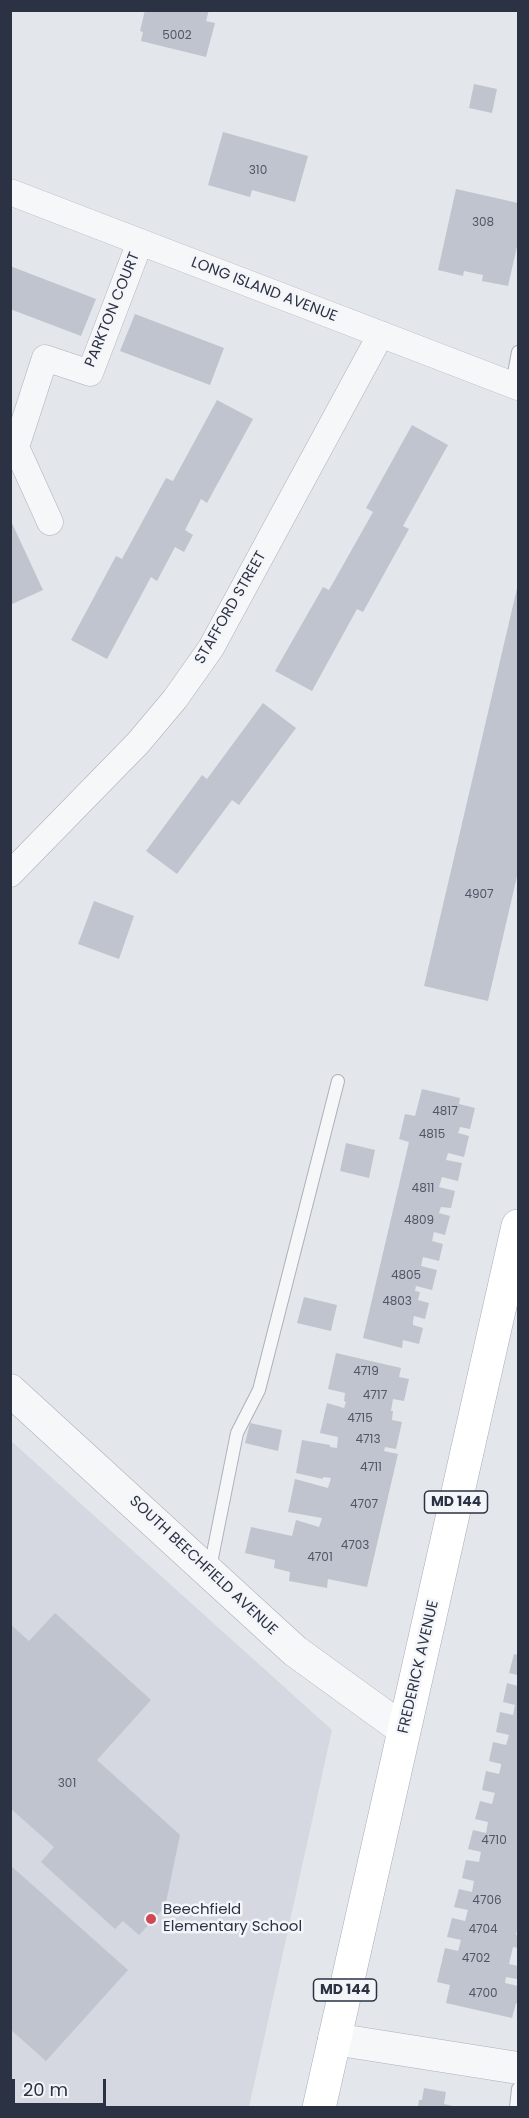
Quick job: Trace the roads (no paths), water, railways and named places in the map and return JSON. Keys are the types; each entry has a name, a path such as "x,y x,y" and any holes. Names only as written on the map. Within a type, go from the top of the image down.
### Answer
{"main road":[{"name":"FREDERICK AVENUE","path":"319,2108 404,1730 513,1274 519,1226"}],"street":[{"name":"LONG ISLAND AVENUE","path":"10,192 515,385"},
{"name":"PARKTON COURT","path":"50,522 16,447 45,358 90,373 140,242"},
{"name":"STAFFORD STREET","path":"10,874 138,743 175,699 211,648 381,334"},
{"name":"SOUTH BEECHFIELD AVENUE","path":"10,1389 295,1651 404,1730"},
{"path":"334,2040 519,2068"}],"lane":[{"path":"515,385 519,351"},
{"path":"209,1572 237,1433 259,1390 338,1081"},
{"path":"516,2108 519,2088"}],"place":[{"name":"Beechfield Elementary School","path":"151,1919"}]}
